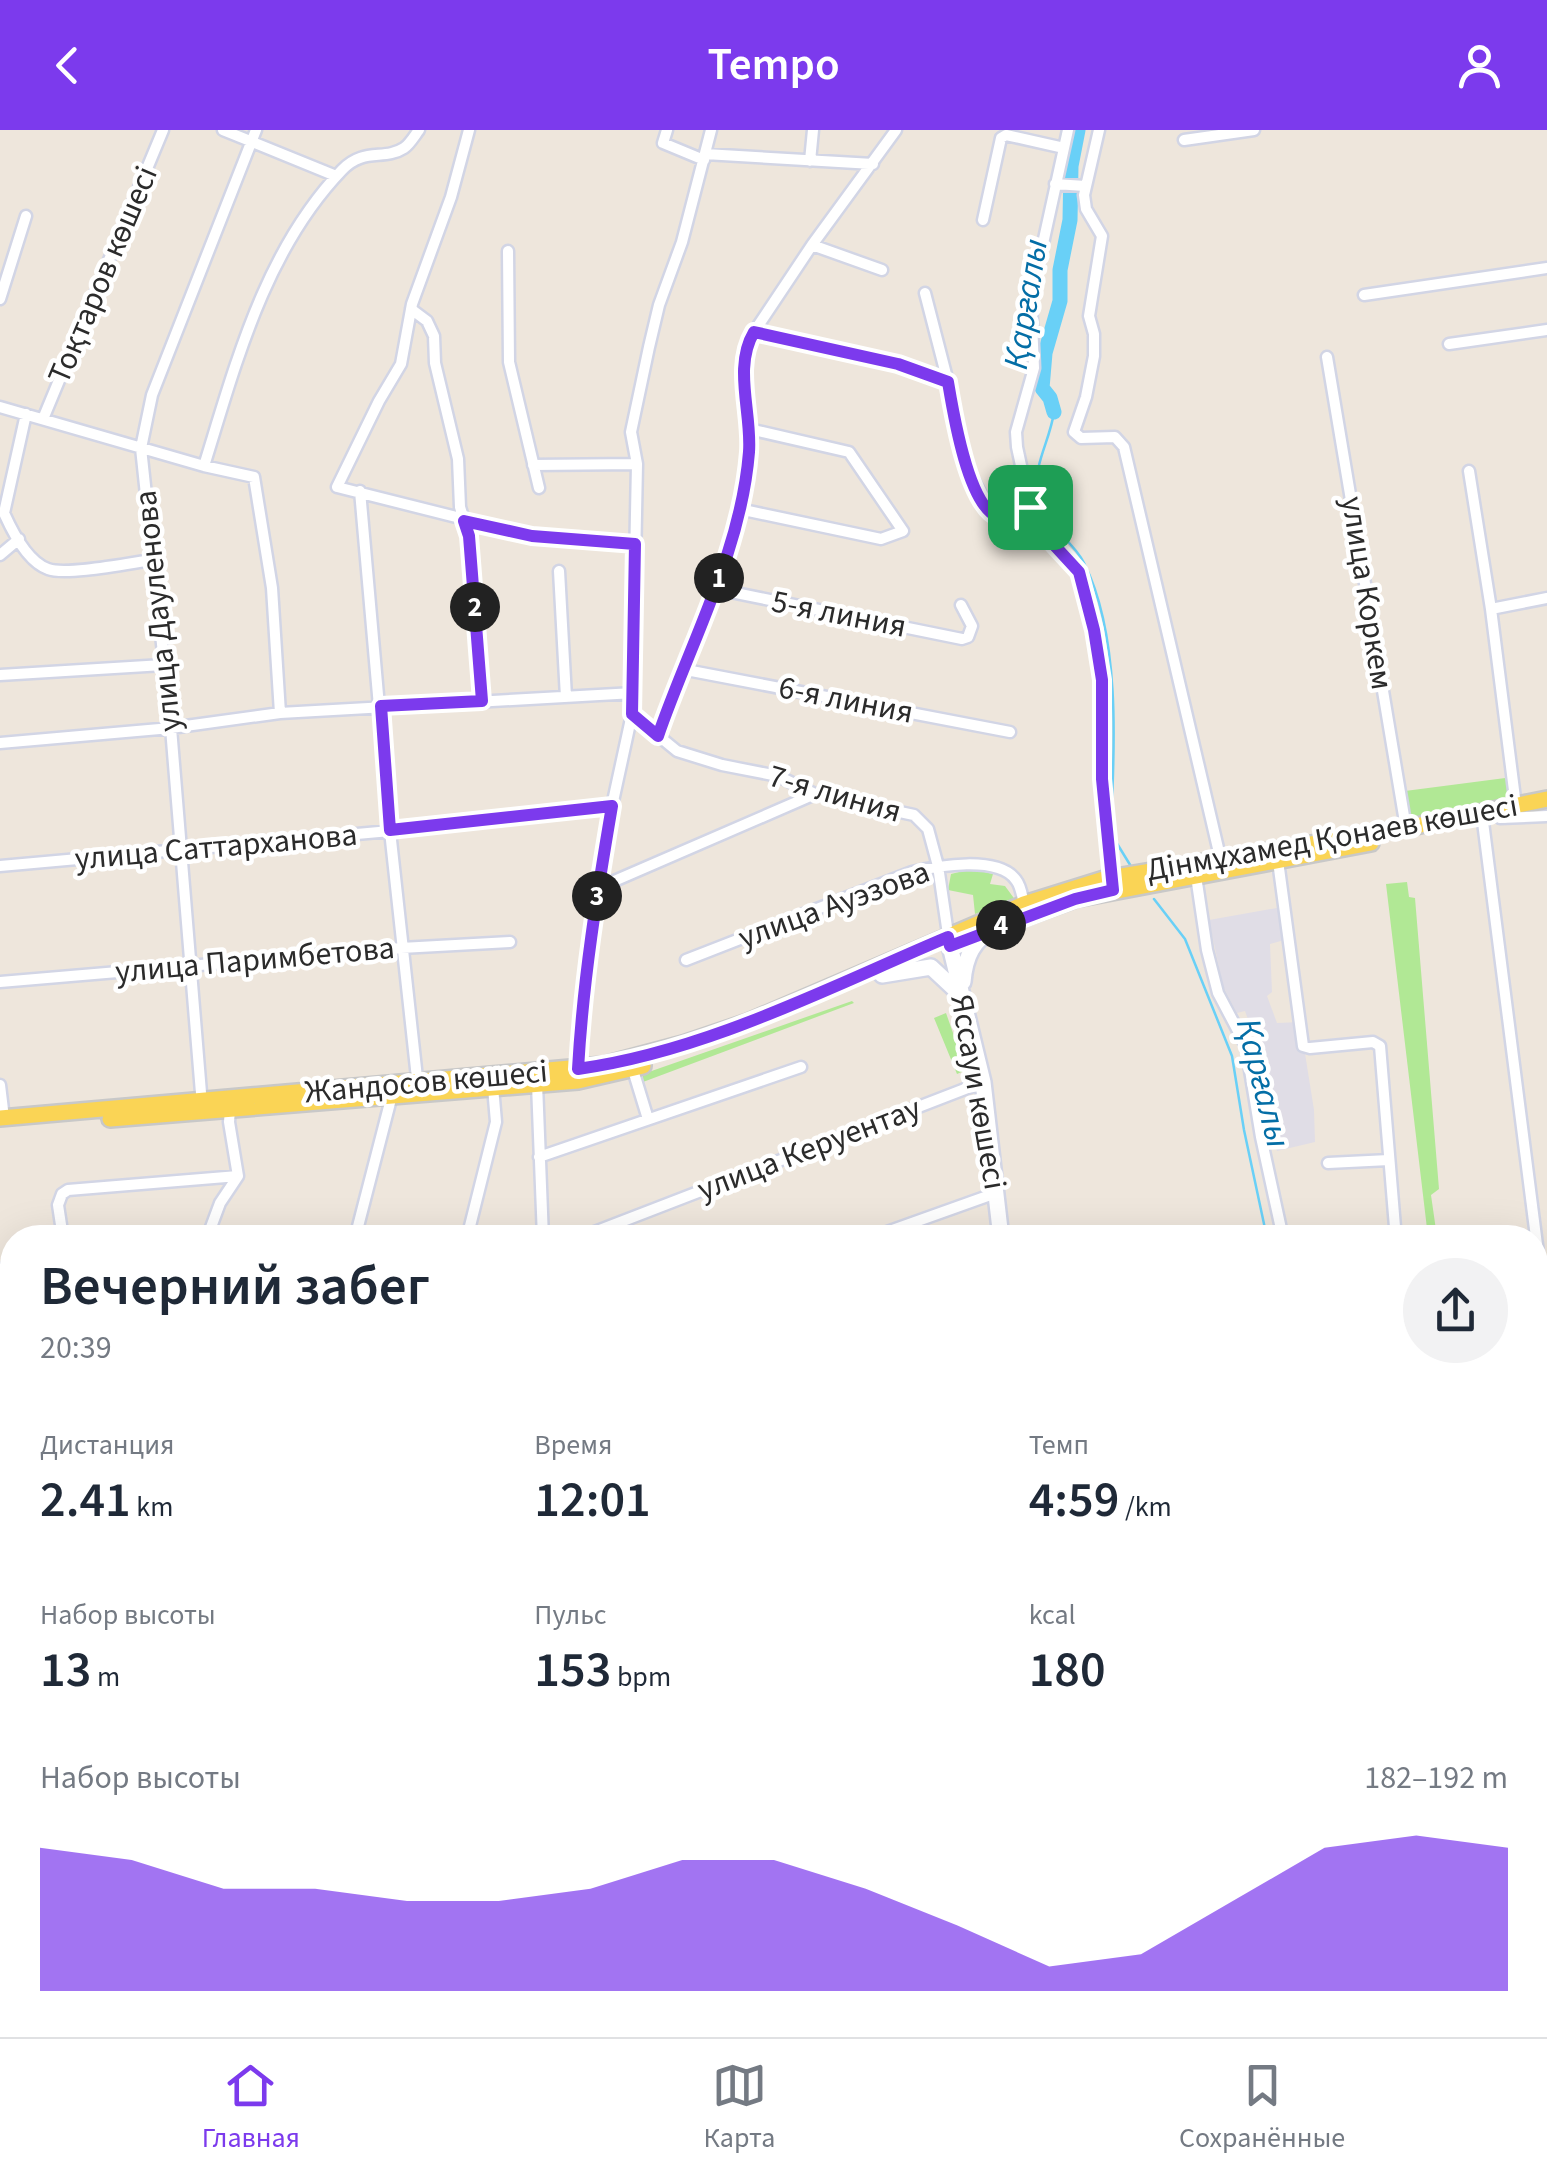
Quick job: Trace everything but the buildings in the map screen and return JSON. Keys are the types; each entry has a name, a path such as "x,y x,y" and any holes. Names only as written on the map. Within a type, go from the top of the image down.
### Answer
{"main road":[{"name":"Дінмұхамед Қонаев көшесі","path":"949,942 1024,904 1292,845 1406,828 1547,799"},
{"name":"Дінмұхамед Қонаев көшесі","path":"949,942 1129,881 1196,876 1484,827 1500,818 1547,808"},
{"path":"962,996 964,969 975,942 1006,923"},
{"name":"Жандосов көшесі","path":"2,1125 633,1070 744,1032 882,976 932,954 949,942"},
{"name":"Жандосов көшесі","path":"202,1106 230,1109 392,1096 418,1088 538,1084 630,1060 748,1022 949,942"},
{"name":"Яссауи көшесі","path":"949,942 983,1082 1000,1225"},
{"path":"882,976 931,968 962,996"}],"street":[{"name":"Тоқтаров көшесі","path":"43,419 163,130"},
{"path":"223,130 254,136 336,176"},
{"path":"204,466 242,341 274,270 318,194 353,158 404,148 419,130"},
{"path":"469,130 451,197 411,309 401,364 337,487 532,536 635,544"},
{"path":"666,130 663,143 704,157 872,164"},
{"path":"578,1075 581,1004 598,888 634,693 637,464 631,432 659,304 682,242 711,130"},
{"path":"810,162 813,130"},
{"path":"658,736 716,589 739,510 748,453 748,341 812,244 896,130"},
{"path":"1068,130 1031,298 1034,368 1016,432 1030,507 1044,534 1079,572 1094,630 1102,680 1102,779 1129,881"},
{"path":"1098,130 1081,185 1086,208 1100,230 1102,243 1089,316 1094,356 1074,432 1081,438 1118,438 1124,446 1221,861"},
{"path":"1184,140 1254,130"},
{"name":"улица Дауленова","path":"202,1106 192,966 178,851 171,728 141,448 152,395 254,136"},
{"path":"984,220 1001,138 1064,148"},
{"path":"1059,184 1081,185"},
{"path":"0,300 26,216"},
{"path":"812,244 882,270"},
{"path":"508,251 509,362 538,488"},
{"path":"1364,295 1547,268"},
{"path":"925,293 948,382 962,459 988,512 998,517 1030,507"},
{"path":"411,309 428,320 434,336 435,363 458,459 469,536 482,701"},
{"path":"1449,344 1547,330"},
{"path":"754,332 898,364 948,382"},
{"name":"улица Коркем","path":"1326,358 1406,828"},
{"path":"0,407 254,478 272,588 280,714"},
{"name":"Тоқтаров көшесі","path":"19,540 4,513 4,504 26,414"},
{"path":"739,510 881,539 902,531 850,452 749,429"},
{"path":"533,466 637,464"},
{"path":"1469,471 1516,806"},
{"path":"360,491 418,1088"},
{"path":"0,555 19,540 46,569 62,571 152,560"},
{"path":"559,571 566,697"},
{"name":"5-я линия","path":"716,589 962,639 968,638 972,626 960,605"},
{"path":"1491,609 1547,598"},
{"path":"0,675 163,665"},
{"name":"6-я линия","path":"682,669 1010,732"},
{"path":"0,743 381,706 634,693"},
{"name":"7-я линия","path":"632,714 678,751 778,776 815,794 914,815 928,829 938,866 949,942"},
{"path":"598,888 815,794"},
{"name":"улица Саттарханова","path":"0,866 612,806"},
{"path":"1500,818 1547,816"},
{"path":"1484,827 1533,1225"},
{"path":"1278,861 1303,1046 1373,1042 1380,1046 1396,1225"},
{"name":"улица Ауэзова","path":"686,960 912,872 938,866 978,865 1006,872 1015,877 1024,904"},
{"path":"1196,876 1218,993 1246,1046 1280,1225"},
{"name":"улица Паримбетова","path":"0,982 510,942"},
{"path":"539,1157 800,1067"},
{"path":"633,1070 648,1118"},
{"name":"улица Керуентау","path":"614,1225 983,1082"},
{"path":"0,1084 2,1125"},
{"path":"538,1084 542,1225"},
{"path":"470,1225 496,1122 493,1087"},
{"path":"358,1225 392,1096"},
{"path":"211,1225 220,1202 238,1176 230,1109"},
{"path":"1328,1163 1389,1160"},
{"path":"61,1225 58,1206 68,1190 238,1176"},
{"path":"906,1225 996,1193"}],"shaded area":[{"path":"1282,907 1288,939 1270,944 1272,992 1267,996 1277,1023 1300,1022 1315,1142 1277,1151 1251,1028 1245,1011 1237,1013 1223,986 1209,920"}],"green space":[{"path":"1513,777 1516,802 1411,819 1405,791"},
{"path":"971,869 993,874 990,884 1005,886 1016,901 975,914 973,895 948,890 951,874"},
{"path":"1407,882 1409,897 1415,898 1439,1189 1431,1195 1435,1225 1427,1225 1386,884"},
{"path":"854,1003 643,1082 643,1074"},
{"path":"946,1013 966,1070 957,1074 934,1018"}],"waterway":[{"name":"Қарғалы","path":"1054,412 1042,388 1045,353 1060,301 1060,270 1070,220 1071,166 1078,130"},
{"name":"Қарғалы","path":"1054,412 1037,473 1037,495 1044,515 1084,563 1096,591 1112,690 1111,822 1113,837 1132,868"},
{"name":"Қарғалы","path":"1154,899 1185,939 1232,1056 1264,1225"}],"route":[{"path":"754,332 898,364 948,382 962,459 988,512 998,517 1030,507 1044,534 1079,572 1094,630 1102,680 1102,779 1113,890 1075,899 950,946 948,937 748,1022 683,1044 622,1062 578,1069 590,931 612,806 390,830 381,706 482,701 469,536 464,521 532,536 635,544 632,714 658,736 716,589 739,510 749,429 745,360 754,332"}]}
